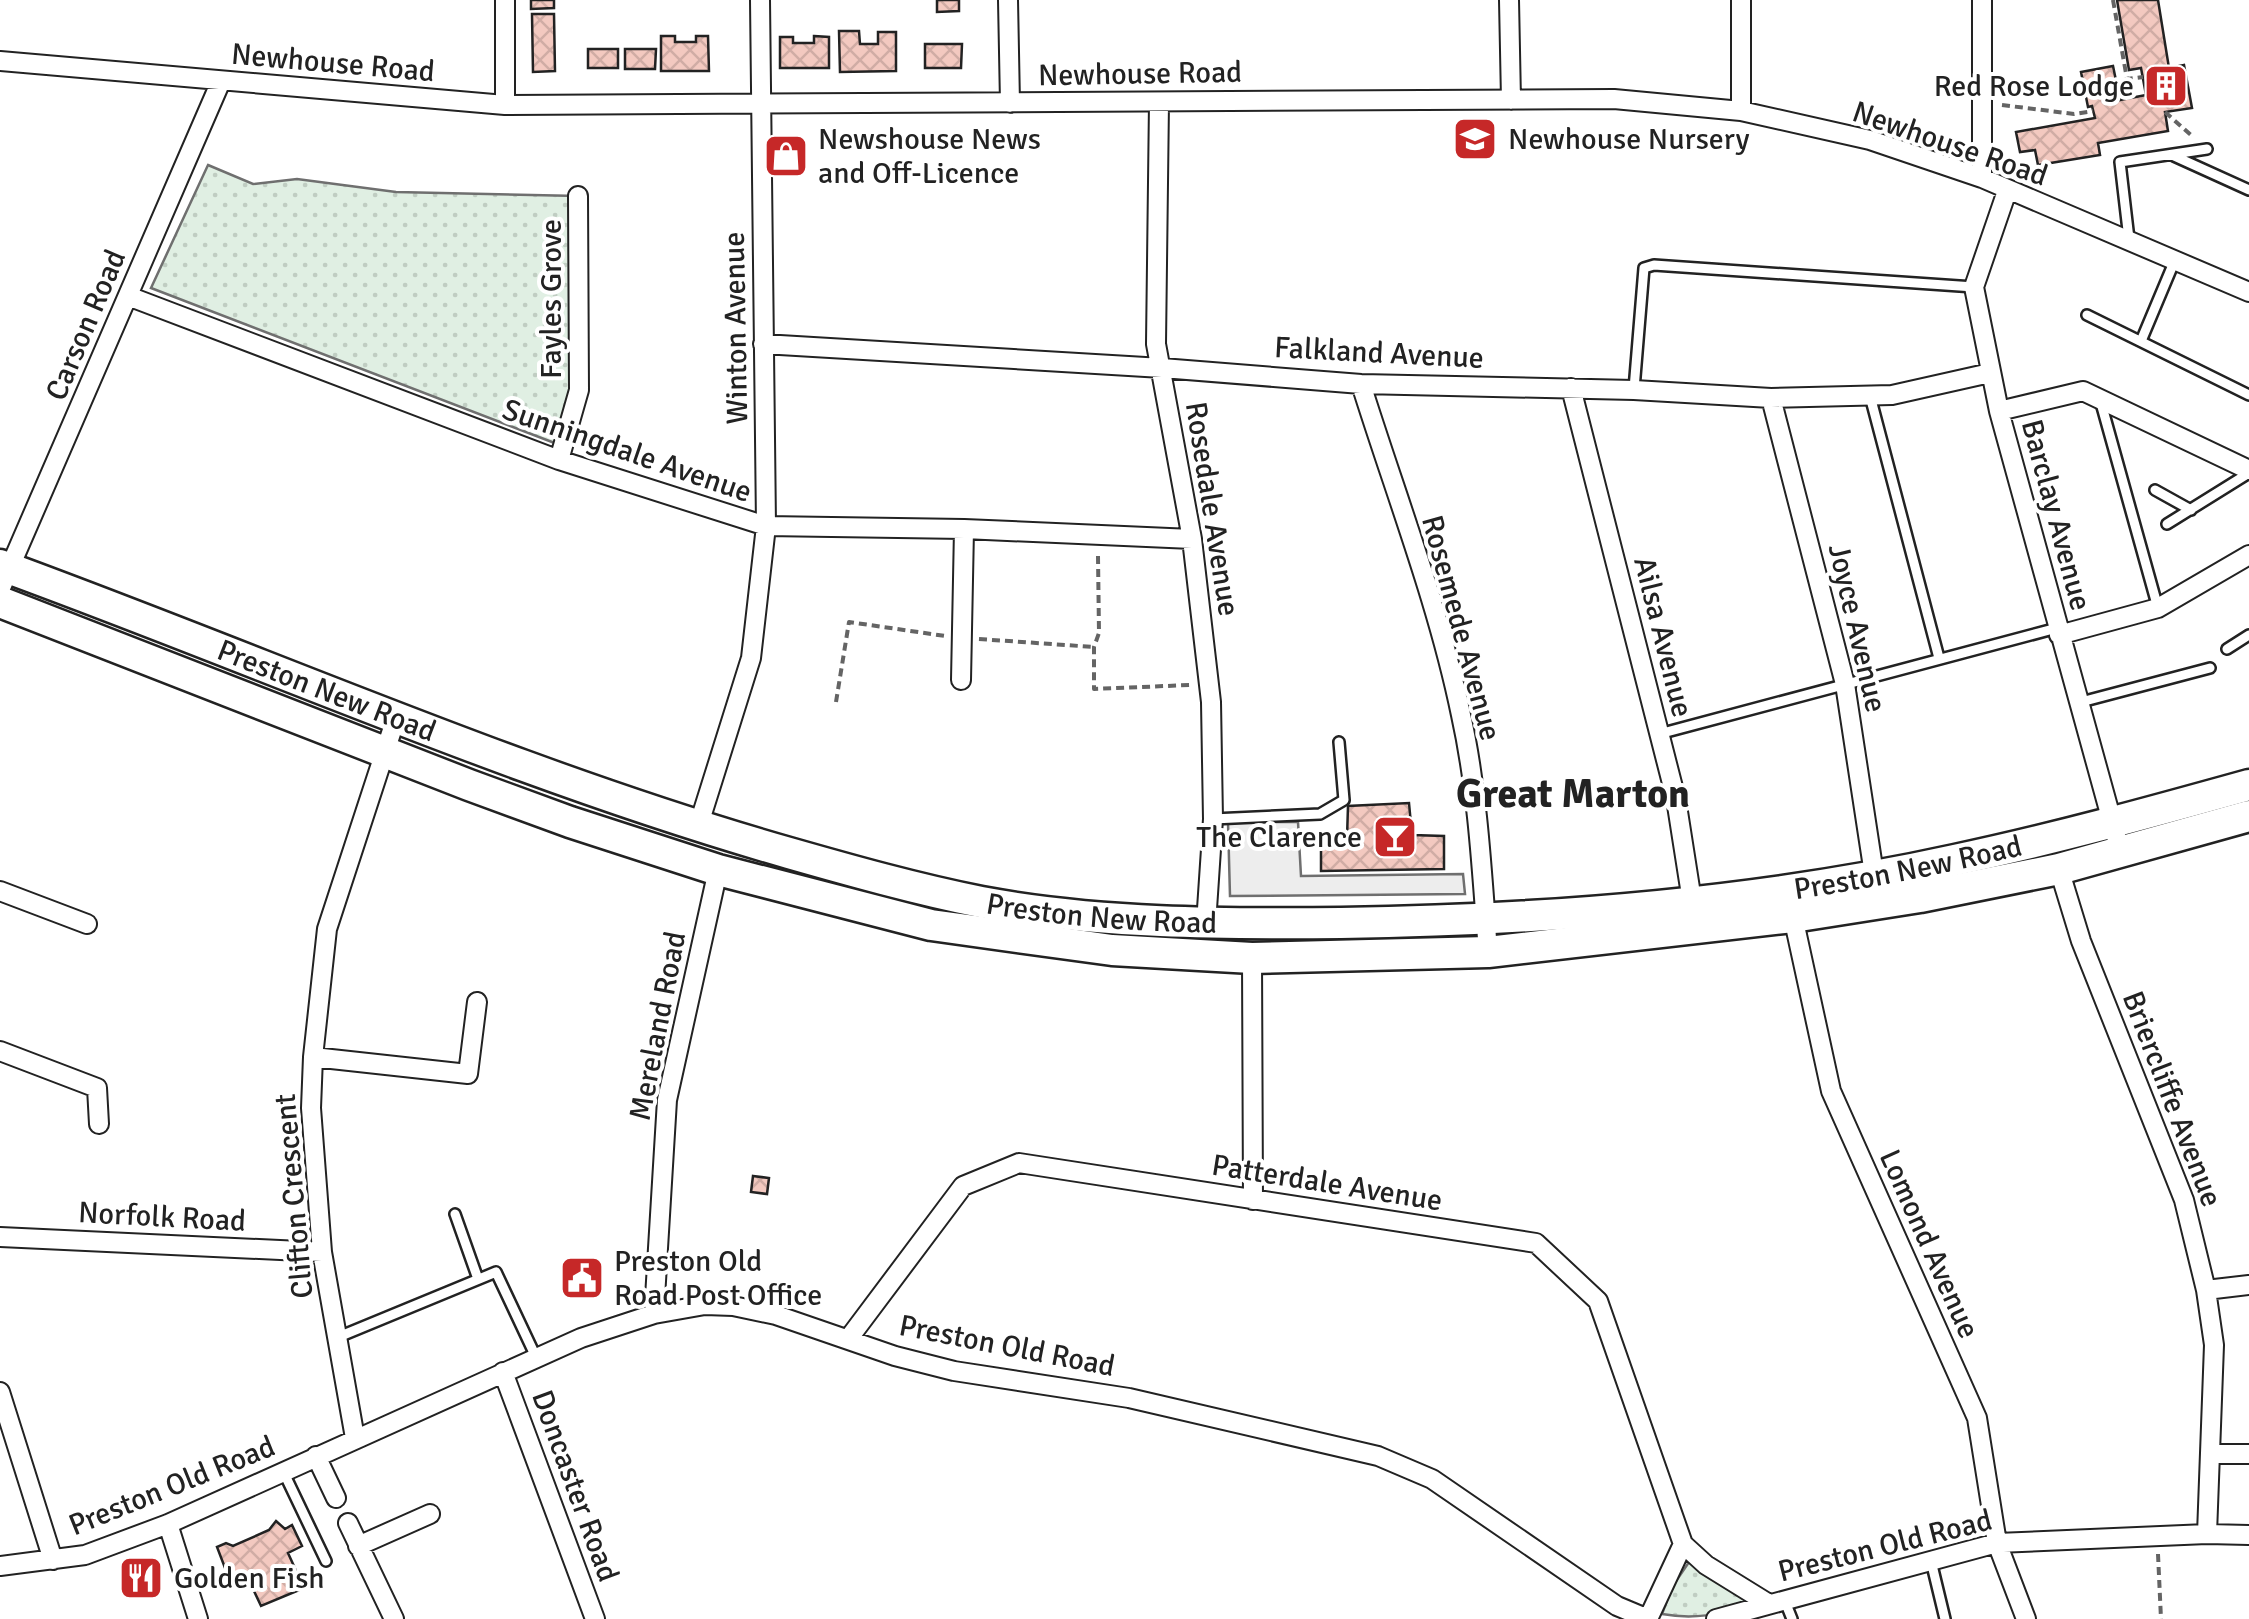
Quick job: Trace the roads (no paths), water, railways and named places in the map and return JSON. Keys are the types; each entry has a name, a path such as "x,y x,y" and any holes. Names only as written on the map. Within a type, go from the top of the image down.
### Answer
{"highway":[{"name":"Preston New Road","path":"3,574 698,827 881,880 984,902 1116,918 1206,924 1486,921 1692,900 1790,902 1920,897 2121,854 2249,816"},
{"name":"Preston New Road","path":"0,602 570,822 718,870 931,925 1112,950 1252,958 1488,952 1790,902 1874,874 1952,862 2249,785"}],"street":[{"path":"504,0 505,105"},
{"name":"Winton Avenue","path":"698,827 751,658 766,526 760,0"},
{"path":"1008,0 1010,102"},
{"path":"1509,0 1511,100"},
{"path":"1741,0 1741,111"},
{"path":"1982,0 1982,178"},
{"name":"Newhouse Road","path":"0,61 505,105 1614,99 1741,111 1870,140 1982,178 2249,292"},
{"name":"Carson Road","path":"3,574 222,81"},
{"name":"Rosedale Avenue","path":"1159,102 1156,344 1192,539 1209,684 1213,819 1206,924"},
{"name":"Barclay Avenue","path":"2007,191 1974,287 1990,373 2121,854"},
{"name":"Fayles Grove","path":"559,460 579,390 578,196"},
{"name":"Sunningdale Avenue","path":"128,296 559,460 766,526 964,529 1192,539"},
{"name":"Falkland Avenue","path":"764,344 1360,384 1634,390 1771,398 1915,392 1990,373"},
{"name":"Rosemede Avenue","path":"1360,384 1458,698 1473,785 1488,952"},
{"name":"Ailsa Avenue","path":"1570,388 1676,799 1692,900"},
{"path":"2000,411 2082,391 2249,471"},
{"name":"Joyce Avenue","path":"1771,398 1845,684 1874,874"},
{"path":"961,680 964,529"},
{"path":"2058,631 2158,608 2249,555"},
{"name":"Clifton Crescent","path":"355,1438 322,1252 310,1108 327,929 396,718"},
{"name":"Briercliffe Avenue","path":"2059,869 2081,941 2184,1200 2206,1290 2214,1345 2207,1534"},
{"name":"Mereland Road","path":"654,1314 667,1100 718,870"},
{"path":"0,891 87,924"},
{"name":"Lomond Avenue","path":"1790,902 1832,1091 1977,1418 1997,1543 2026,1619"},
{"path":"1252,958 1253,1200"},
{"path":"313,1058 468,1074 476,1002"},
{"path":"0,1052 97,1088 99,1124"},
{"name":"Patterdale Avenue","path":"849,1338 963,1186 1019,1163 1536,1243 1598,1301 1683,1544"},
{"name":"Norfolk Road","path":"0,1237 322,1252"},
{"path":"2206,1290 2249,1285"},
{"name":"Preston Old Road","path":"0,1566 86,1554 168,1524 582,1338 654,1314 705,1305 776,1315 895,1356 954,1370 1130,1398 1378,1456 1432,1479 1618,1606 1648,1619"},
{"name":"Doncaster Road","path":"503,1372 596,1619"},
{"path":"0,1392 53,1560"},
{"path":"2211,1454 2249,1454"},
{"path":"316,1456 336,1498"},
{"path":"358,1546 430,1514"},
{"path":"348,1523 394,1619"},
{"path":"168,1524 198,1619"},
{"name":"Preston Old Road","path":"1716,1619 1997,1543 2249,1535"},
{"path":"1648,1619 1683,1544 1706,1565 1777,1602"}],"lane":[{"path":"2129,240 2120,162 2207,150"},
{"path":"2172,154 2249,190"},
{"path":"2140,341 2175,260"},
{"path":"1634,390 1644,268 1654,265 1974,287"},
{"path":"2087,314 2249,395"},
{"path":"1870,396 1939,658"},
{"path":"2100,399 2158,608"},
{"path":"2168,524 2249,471"},
{"path":"2155,490 2191,510"},
{"path":"1659,734 1939,658 2058,631"},
{"path":"2227,649 2249,635"},
{"path":"2078,703 2210,668"},
{"path":"1213,819 1320,814 1344,800 1339,742"},
{"path":"455,1214 478,1278"},
{"path":"336,1338 496,1272 536,1357"},
{"path":"283,1471 326,1561"},
{"path":"1931,1561 1945,1619"},
{"path":"1777,1602 1792,1619"}],"place":[{"name":"Red Rose Lodge","path":"2166,86"},
{"name":"Newhouse Nursery","path":"1475,139"},
{"name":"Newshouse News and Off-Licence","path":"786,156"},
{"name":"The Clarence","path":"1395,837"},
{"name":"Preston Old Road Post Office","path":"582,1278"},
{"name":"Golden Fish","path":"141,1578"}],"district":[{"name":"Great Marton","path":"1573,794"}]}
